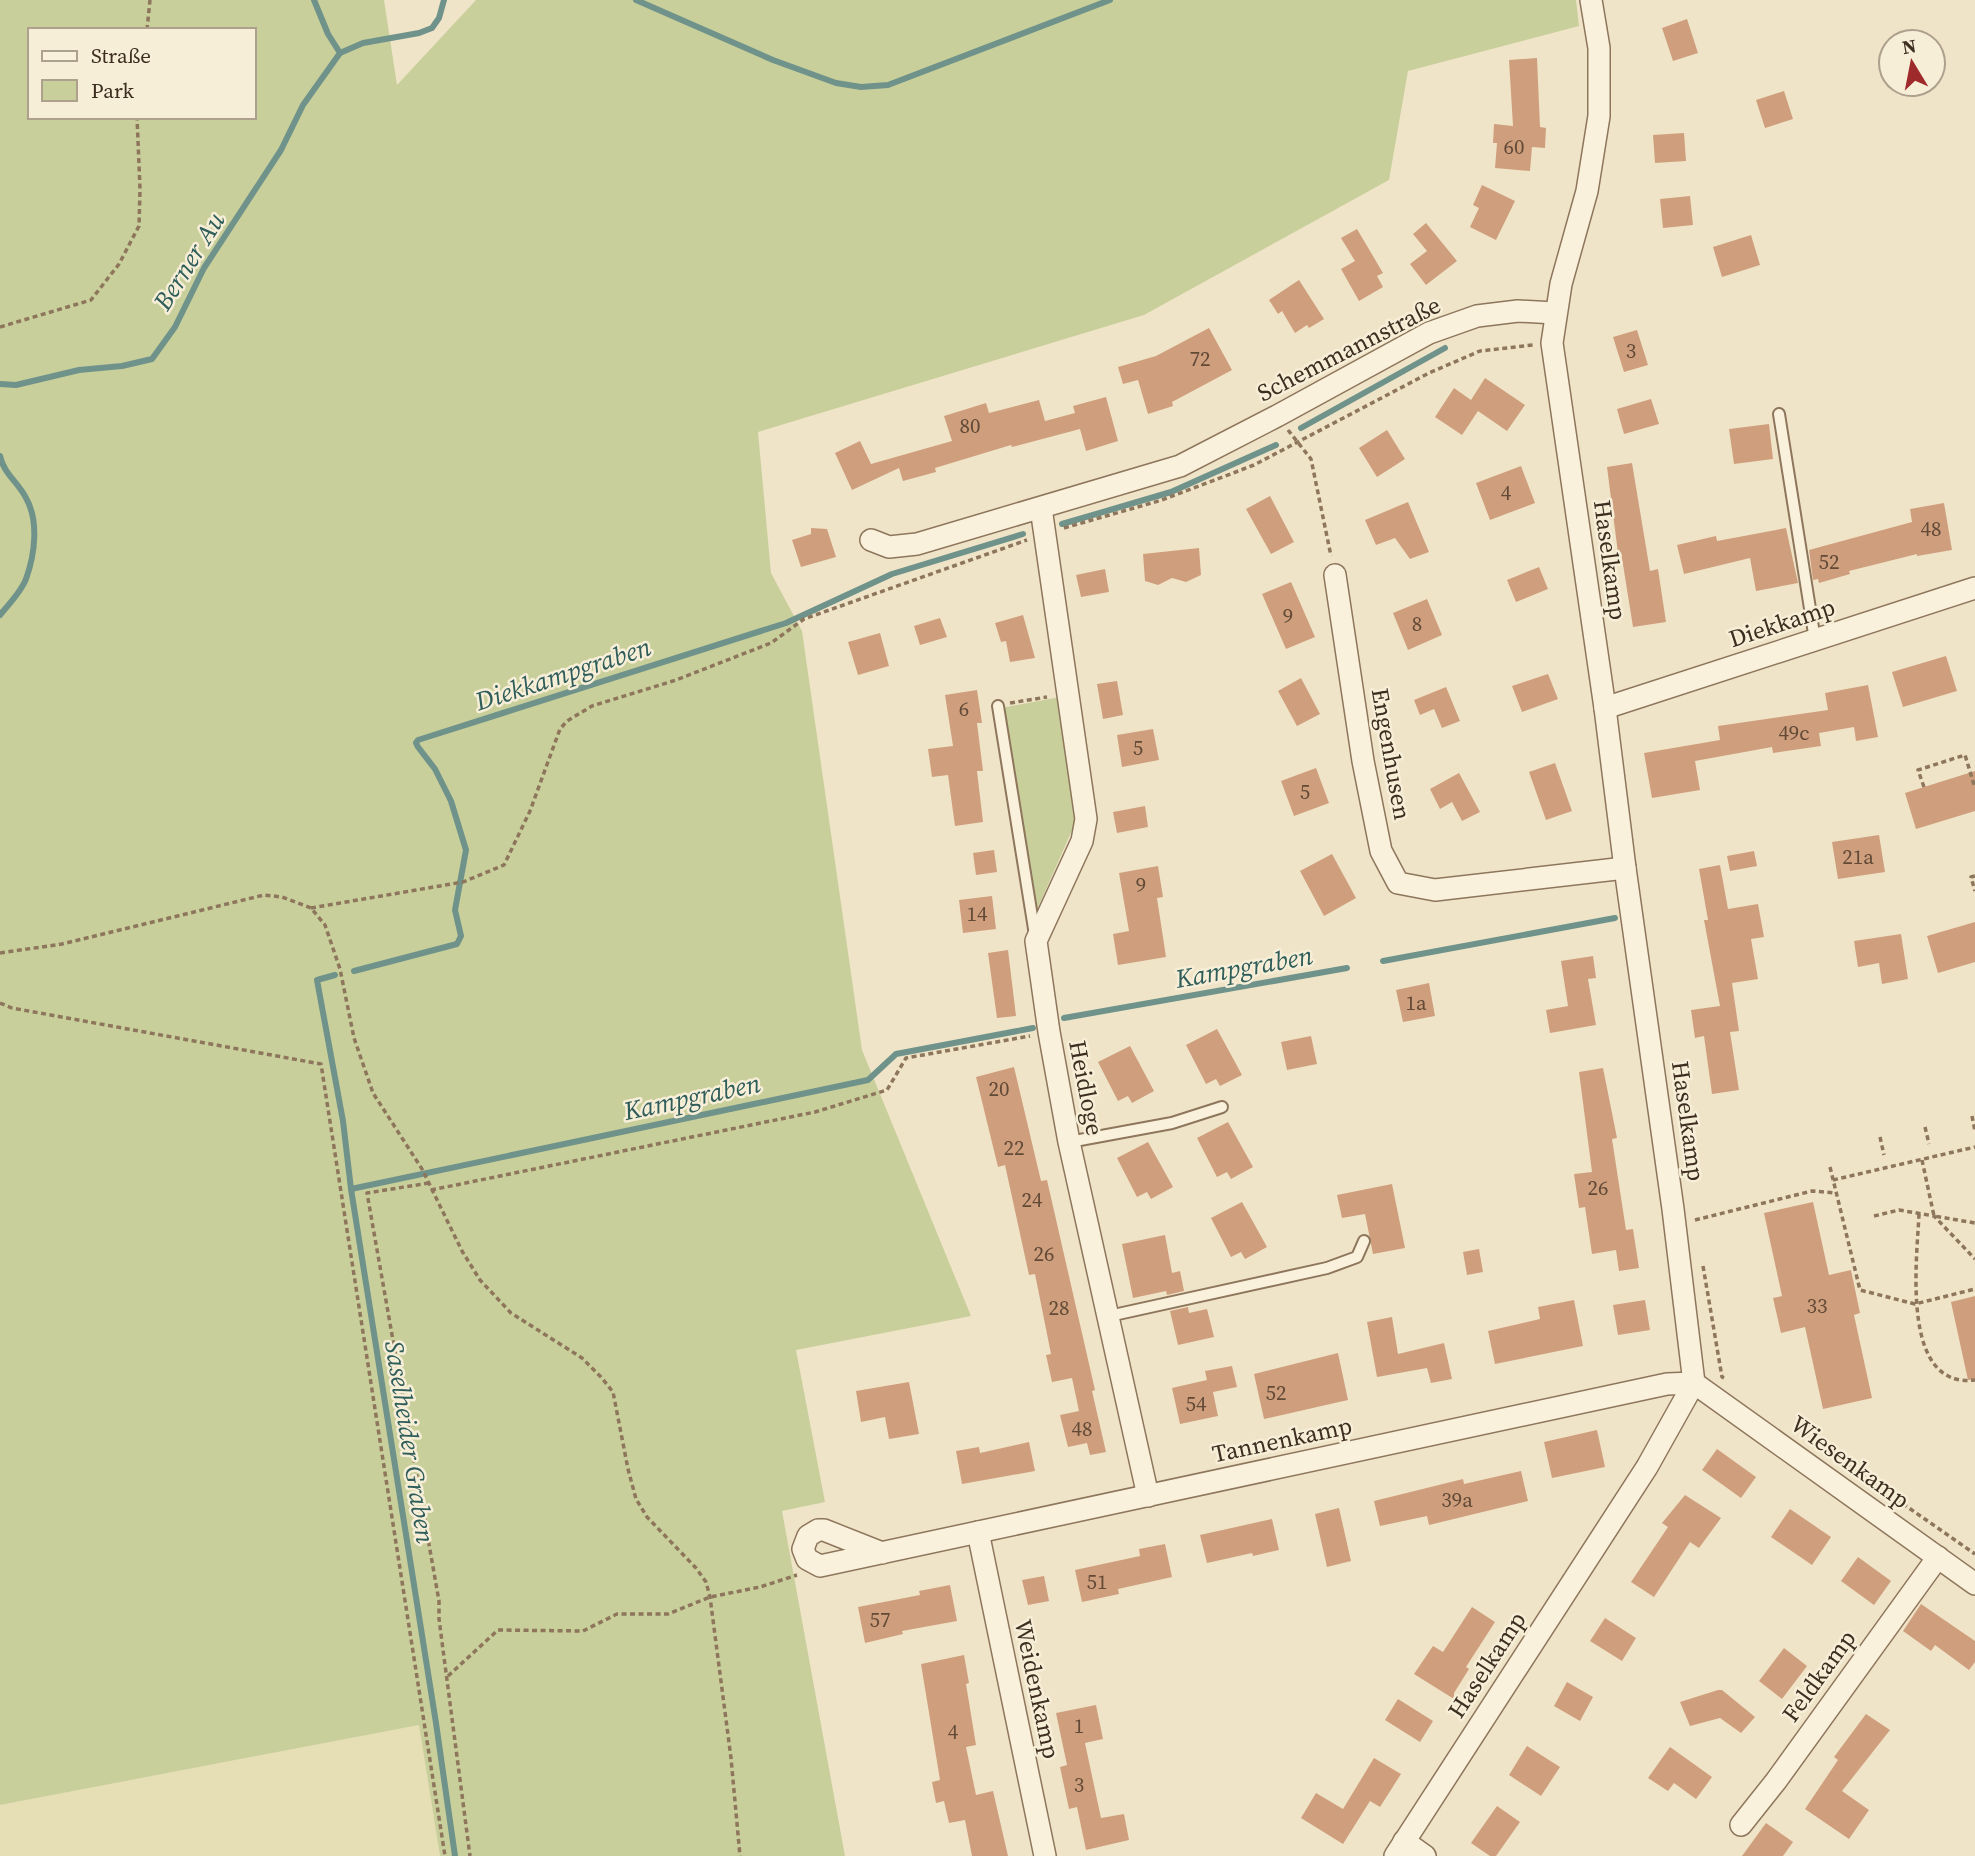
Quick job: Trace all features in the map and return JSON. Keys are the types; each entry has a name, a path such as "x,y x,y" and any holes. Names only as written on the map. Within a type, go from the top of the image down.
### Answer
{"street":[{"path":"1555,313 1560,284 1587,191 1599,116 1599,48 1591,0"},
{"name":"Schemmannstraße","path":"871,540 890,547 917,544 1180,466 1429,332 1477,316 1518,312 1555,313"},
{"name":"Haselkamp","path":"1399,1849 1647,1467 1694,1383 1605,708 1552,343 1555,313"},
{"path":"1036,941 1082,841 1086,819 1041,508"},
{"name":"Engenhusen","path":"1335,575 1363,761 1381,851 1398,883 1434,890 1625,868"},
{"name":"Diekkamp","path":"1605,708 1975,588"},
{"name":"Heidloge","path":"1036,941 1069,1142 1110,1316 1148,1496"},
{"name":"Tannenkamp","path":"807,1559 820,1566 1667,1384 1694,1383"},
{"name":"Wiesenkamp","path":"1694,1383 1975,1584"},
{"path":"807,1559 803,1549 805,1540 818,1530 882,1553"},
{"name":"Weidenkamp","path":"978,1532 1045,1856"},
{"name":"Feldkamp","path":"1741,1825 1938,1558"},
{"path":"1399,1849 1425,1856"}],"lane":[{"path":"1779,414 1815,640"},
{"path":"998,705 1036,941"},
{"path":"1069,1142 1172,1123 1222,1107"},
{"path":"1110,1316 1327,1268 1357,1257 1364,1241"}],"path":[{"path":"147,28 150,0"},
{"path":"0,327 91,300 119,264 139,226 137,119"},
{"path":"311,908 463,882 504,865 530,811 560,729 567,721 592,706 676,680 747,653 771,643 804,619 1046,534 1162,500 1254,465 1429,373 1479,351 1552,343"},
{"path":"1277,416 1311,459 1335,575"},
{"path":"998,705 1067,694"},
{"path":"1924,787 1918,770 1965,755 1975,788"},
{"path":"1975,876 1970,877 1975,891"},
{"path":"0,953 61,944 264,895 282,897 311,908 325,925 335,948 354,1038 373,1093 429,1182 461,1251 480,1280 512,1313 582,1358 613,1392 636,1499 647,1517 706,1582 731,1758 740,1856"},
{"path":"0,1003 12,1008 321,1063 445,1856"},
{"path":"431,1190 815,1112 887,1090 906,1058 1049,1032"},
{"path":"1972,1116 1975,1131"},
{"path":"1925,1127 1929,1144"},
{"path":"1880,1137 1884,1154"},
{"path":"1833,1181 1975,1147"},
{"path":"1922,1160 1934,1216 1975,1259"},
{"path":"1830,1167 1857,1290 1915,1304 1975,1289"},
{"path":"429,1182 367,1193 439,1601 439,1619 470,1856"},
{"path":"1693,1213 1695,1221 1812,1191 1836,1193"},
{"path":"1874,1216 1899,1210 1975,1223"},
{"path":"1919,1214 1915,1304 1929,1358 1946,1376 1962,1382 1975,1380"},
{"path":"1701,1260 1721,1377 1732,1384"},
{"path":"1832,1454 1975,1554"},
{"path":"447,1676 498,1630 583,1631 617,1614 668,1614 710,1597 781,1582 803,1572 807,1559"}],"shaded area":[{"path":"419,1725 440,1856 0,1856 0,1805"}],"green space":[{"path":"0,0 384,0 397,85 476,0 1576,0 1579,26 1408,71 1389,180 1144,315 758,432 771,573 802,631 862,1050 971,1316 796,1350 825,1502 782,1511 845,1856 440,1856 419,1725 0,1805"},
{"path":"1060,697 1080,812 1036,912 1001,708"}],"building":[{"path":"1687,19 1698,53 1673,61 1662,28"},
{"path":"1537,58 1540,127 1546,128 1545,148 1532,147 1530,171 1495,168 1497,143 1493,143 1494,124 1513,126 1509,60"},
{"path":"1784,91 1793,119 1765,128 1756,100"},
{"path":"1684,133 1686,161 1655,163 1653,135"},
{"path":"1482,185 1515,201 1496,240 1470,227 1479,208 1473,205"},
{"path":"1690,196 1693,225 1663,228 1660,199"},
{"path":"1426,223 1457,261 1426,285 1410,264 1427,251 1413,234"},
{"path":"1357,229 1383,273 1377,276 1383,287 1359,301 1341,269 1355,261 1341,238"},
{"path":"1751,235 1760,265 1722,277 1713,247"},
{"path":"1299,280 1324,319 1295,333 1282,311 1278,314 1269,300"},
{"path":"1209,328 1232,370 1172,402 1173,406 1148,414 1138,380 1123,384 1118,367 1156,356"},
{"path":"1637,330 1648,365 1624,372 1613,337"},
{"path":"1485,378 1525,405 1507,431 1478,411 1462,435 1435,417 1454,388 1471,400"},
{"path":"1106,397 1118,441 1086,451 1080,429 1012,447 1011,445 935,468 936,472 903,481 899,468 852,490 835,453 860,441 871,464 952,441 944,416 986,403 989,413 1039,400 1045,421 1075,413 1073,406"},
{"path":"1651,399 1659,424 1624,434 1617,409"},
{"path":"1769,424 1773,459 1734,464 1729,429"},
{"path":"1387,430 1405,459 1377,477 1359,448"},
{"path":"1632,463 1650,571 1658,569 1666,622 1633,627 1621,552 1618,553 1607,467"},
{"path":"1521,466 1535,503 1490,520 1476,483"},
{"path":"1270,496 1294,542 1271,554 1246,509"},
{"path":"1408,502 1429,552 1410,559 1395,538 1376,545 1365,520"},
{"path":"1944,503 1952,550 1917,554 1849,571 1850,574 1819,583 1818,579 1813,580 1809,550 1912,522 1910,509"},
{"path":"811,528 827,529 836,557 801,567 792,540 811,534"},
{"path":"1786,528 1798,583 1756,591 1750,558 1684,574 1677,545 1716,536 1717,541"},
{"path":"1199,548 1201,575 1186,582 1172,578 1158,585 1145,581 1143,554"},
{"path":"1539,567 1548,589 1516,602 1507,580"},
{"path":"1105,569 1109,592 1081,597 1076,575"},
{"path":"1291,582 1315,637 1286,649 1262,594"},
{"path":"1427,599 1442,635 1408,650 1393,613"},
{"path":"1023,615 1035,658 1010,662 1006,641 1001,642 995,623"},
{"path":"940,618 947,637 920,645 914,626"},
{"path":"880,633 889,666 858,675 848,642"},
{"path":"1946,656 1957,691 1903,707 1892,672"},
{"path":"1548,674 1558,699 1522,712 1512,686"},
{"path":"1301,678 1320,714 1297,726 1278,691"},
{"path":"1117,681 1123,715 1103,719 1097,684"},
{"path":"1868,685 1878,737 1856,741 1854,727 1819,733 1821,746 1773,753 1772,747 1695,761 1700,790 1652,798 1644,753 1720,740 1718,726 1828,710 1825,693"},
{"path":"1446,687 1460,721 1442,728 1434,709 1420,715 1414,700"},
{"path":"977,690 982,723 977,723 983,771 977,771 983,822 955,826 948,775 932,777 928,749 953,746 945,695"},
{"path":"1153,729 1159,760 1122,767 1117,735"},
{"path":"1555,763 1572,811 1546,820 1529,772"},
{"path":"1316,768 1329,803 1294,816 1281,781"},
{"path":"1975,771 1975,811 1916,829 1905,793"},
{"path":"1459,773 1480,812 1462,821 1452,802 1440,809 1430,789"},
{"path":"1145,806 1148,827 1117,833 1113,812"},
{"path":"1879,835 1885,872 1838,879 1832,842"},
{"path":"994,850 997,872 976,875 973,853"},
{"path":"1754,851 1757,866 1730,871 1727,856"},
{"path":"1332,854 1356,898 1324,916 1300,871"},
{"path":"1720,865 1728,909 1758,904 1764,937 1751,939 1758,979 1732,983 1739,1031 1730,1032 1739,1090 1712,1094 1704,1036 1695,1038 1691,1010 1720,1006 1704,920 1708,920 1699,869"},
{"path":"1158,866 1163,897 1157,898 1166,957 1118,965 1113,934 1129,931 1119,873"},
{"path":"992,896 996,929 963,933 959,900"},
{"path":"1975,922 1975,962 1938,973 1927,936"},
{"path":"1901,934 1908,979 1882,984 1879,963 1858,967 1854,941"},
{"path":"1008,950 1016,1016 997,1018 988,953"},
{"path":"1593,956 1596,978 1588,979 1596,1025 1550,1033 1546,1010 1568,1006 1561,961"},
{"path":"1429,983 1435,1016 1403,1022 1396,990"},
{"path":"1217,1029 1242,1075 1220,1086 1216,1079 1206,1084 1186,1045"},
{"path":"1311,1036 1317,1064 1287,1070 1281,1042"},
{"path":"1130,1046 1154,1091 1132,1103 1128,1096 1118,1101 1098,1062"},
{"path":"1014,1067 1041,1181 1047,1180 1095,1390 1092,1391 1106,1452 1090,1455 1087,1443 1068,1447 1060,1415 1079,1411 1072,1378 1052,1382 1046,1355 1051,1354 1035,1274 1029,1275 1005,1165 998,1167 976,1077"},
{"path":"1603,1068 1617,1138 1612,1139 1626,1230 1633,1229 1639,1268 1619,1271 1616,1250 1592,1254 1585,1207 1579,1208 1574,1174 1592,1172 1579,1072"},
{"path":"1228,1122 1253,1167 1231,1179 1227,1172 1217,1177 1197,1138"},
{"path":"1148,1142 1173,1187 1151,1199 1147,1192 1137,1197 1117,1158"},
{"path":"1392,1184 1405,1248 1373,1254 1365,1214 1342,1218 1337,1195"},
{"path":"1242,1202 1267,1247 1245,1259 1241,1252 1231,1257 1211,1218"},
{"path":"1813,1202 1829,1275 1851,1270 1860,1313 1854,1315 1872,1398 1823,1409 1805,1327 1781,1333 1773,1298 1782,1296 1764,1213"},
{"path":"1165,1235 1172,1273 1180,1271 1184,1291 1167,1295 1166,1291 1133,1298 1122,1244"},
{"path":"1479,1249 1483,1272 1467,1275 1463,1252"},
{"path":"1975,1296 1975,1379 1968,1380 1951,1302"},
{"path":"1574,1300 1583,1346 1495,1364 1488,1331 1540,1319 1538,1307"},
{"path":"1645,1300 1650,1330 1618,1335 1613,1305"},
{"path":"1188,1307 1189,1313 1207,1309 1214,1337 1178,1345 1170,1311"},
{"path":"1392,1317 1398,1354 1444,1343 1452,1379 1431,1383 1427,1368 1377,1377 1367,1322"},
{"path":"1338,1353 1348,1400 1264,1419 1254,1374"},
{"path":"1232,1366 1237,1387 1213,1392 1218,1416 1180,1424 1172,1388 1207,1380 1205,1371"},
{"path":"909,1382 919,1434 889,1439 885,1417 861,1422 856,1391"},
{"path":"1597,1430 1605,1467 1552,1478 1544,1442"},
{"path":"1029,1442 1035,1471 962,1484 956,1451 979,1447 980,1453"},
{"path":"1717,1449 1756,1477 1741,1498 1702,1470"},
{"path":"1521,1471 1528,1501 1429,1525 1427,1516 1380,1526 1374,1501 1463,1479 1464,1484"},
{"path":"1685,1495 1721,1518 1699,1548 1690,1542 1654,1597 1631,1582 1668,1527 1662,1523"},
{"path":"1339,1508 1351,1561 1327,1567 1315,1514"},
{"path":"1790,1509 1831,1537 1812,1565 1771,1537"},
{"path":"1272,1519 1279,1550 1207,1563 1200,1535"},
{"path":"1165,1544 1172,1577 1118,1589 1119,1594 1082,1602 1075,1570 1140,1556 1139,1549"},
{"path":"1858,1557 1891,1581 1874,1605 1841,1581"},
{"path":"1044,1576 1049,1601 1028,1605 1022,1580"},
{"path":"950,1585 957,1621 902,1631 903,1634 865,1643 858,1607 920,1595 919,1591"},
{"path":"1921,1604 1975,1641 1975,1662 1969,1670 1935,1645 1931,1651 1903,1631"},
{"path":"1472,1607 1495,1622 1466,1667 1469,1669 1454,1693 1454,1699 1414,1674 1433,1646 1443,1652"},
{"path":"1605,1618 1636,1638 1622,1661 1590,1641"},
{"path":"1784,1648 1807,1666 1782,1699 1759,1681"},
{"path":"964,1655 976,1745 966,1747 976,1795 993,1791 1008,1856 972,1856 965,1820 949,1823 944,1801 936,1803 932,1782 940,1780 921,1664"},
{"path":"1567,1682 1593,1697 1580,1721 1554,1706"},
{"path":"1722,1690 1755,1717 1741,1733 1720,1718 1690,1726 1680,1702"},
{"path":"1398,1699 1433,1721 1420,1742 1385,1720"},
{"path":"1096,1705 1103,1739 1085,1743 1101,1818 1124,1814 1129,1840 1086,1850 1077,1807 1069,1809 1060,1767 1067,1765 1056,1713"},
{"path":"1866,1714 1890,1730 1842,1791 1869,1810 1849,1839 1805,1809 1838,1760 1834,1757"},
{"path":"1527,1746 1560,1767 1541,1796 1509,1775"},
{"path":"1670,1747 1712,1777 1696,1799 1674,1783 1668,1791 1648,1778"},
{"path":"1374,1758 1401,1774 1380,1807 1370,1801 1343,1844 1301,1818 1316,1793 1343,1809"},
{"path":"1497,1806 1520,1822 1496,1856 1490,1856 1471,1843"},
{"path":"1766,1823 1793,1842 1783,1856 1742,1856"}],"waterway":[{"path":"314,0 328,34 340,53"},
{"path":"340,53 363,43 419,33 432,28 439,18 444,0"},
{"path":"636,0 773,60 836,83 861,87 888,85 1110,0"},
{"name":"Berner Au","path":"0,384 16,385 79,370 122,366 152,359 175,327 204,268 281,150 303,105 340,53"},
{"name":"Diekkampgraben","path":"1301,428 1445,348"},
{"name":"Diekkampgraben","path":"1062,524 1171,492 1276,445"},
{"name":"Berner Au","path":"0,456 5,468 23,492 30,507 34,527 32,559 26,579 0,615"},
{"name":"Diekkampgraben","path":"354,971 457,944 461,936 455,910 466,850 451,801 435,769 418,747 418,740 786,623 892,574 1023,534"},
{"name":"Kampgraben","path":"1383,961 1615,918"},
{"name":"Kampgraben","path":"1064,1018 1347,968"},
{"name":"Saselheider Graben","path":"335,975 317,980 343,1121 351,1189 455,1856"},
{"name":"Kampgraben","path":"351,1189 868,1080 896,1054 1033,1028"}]}
